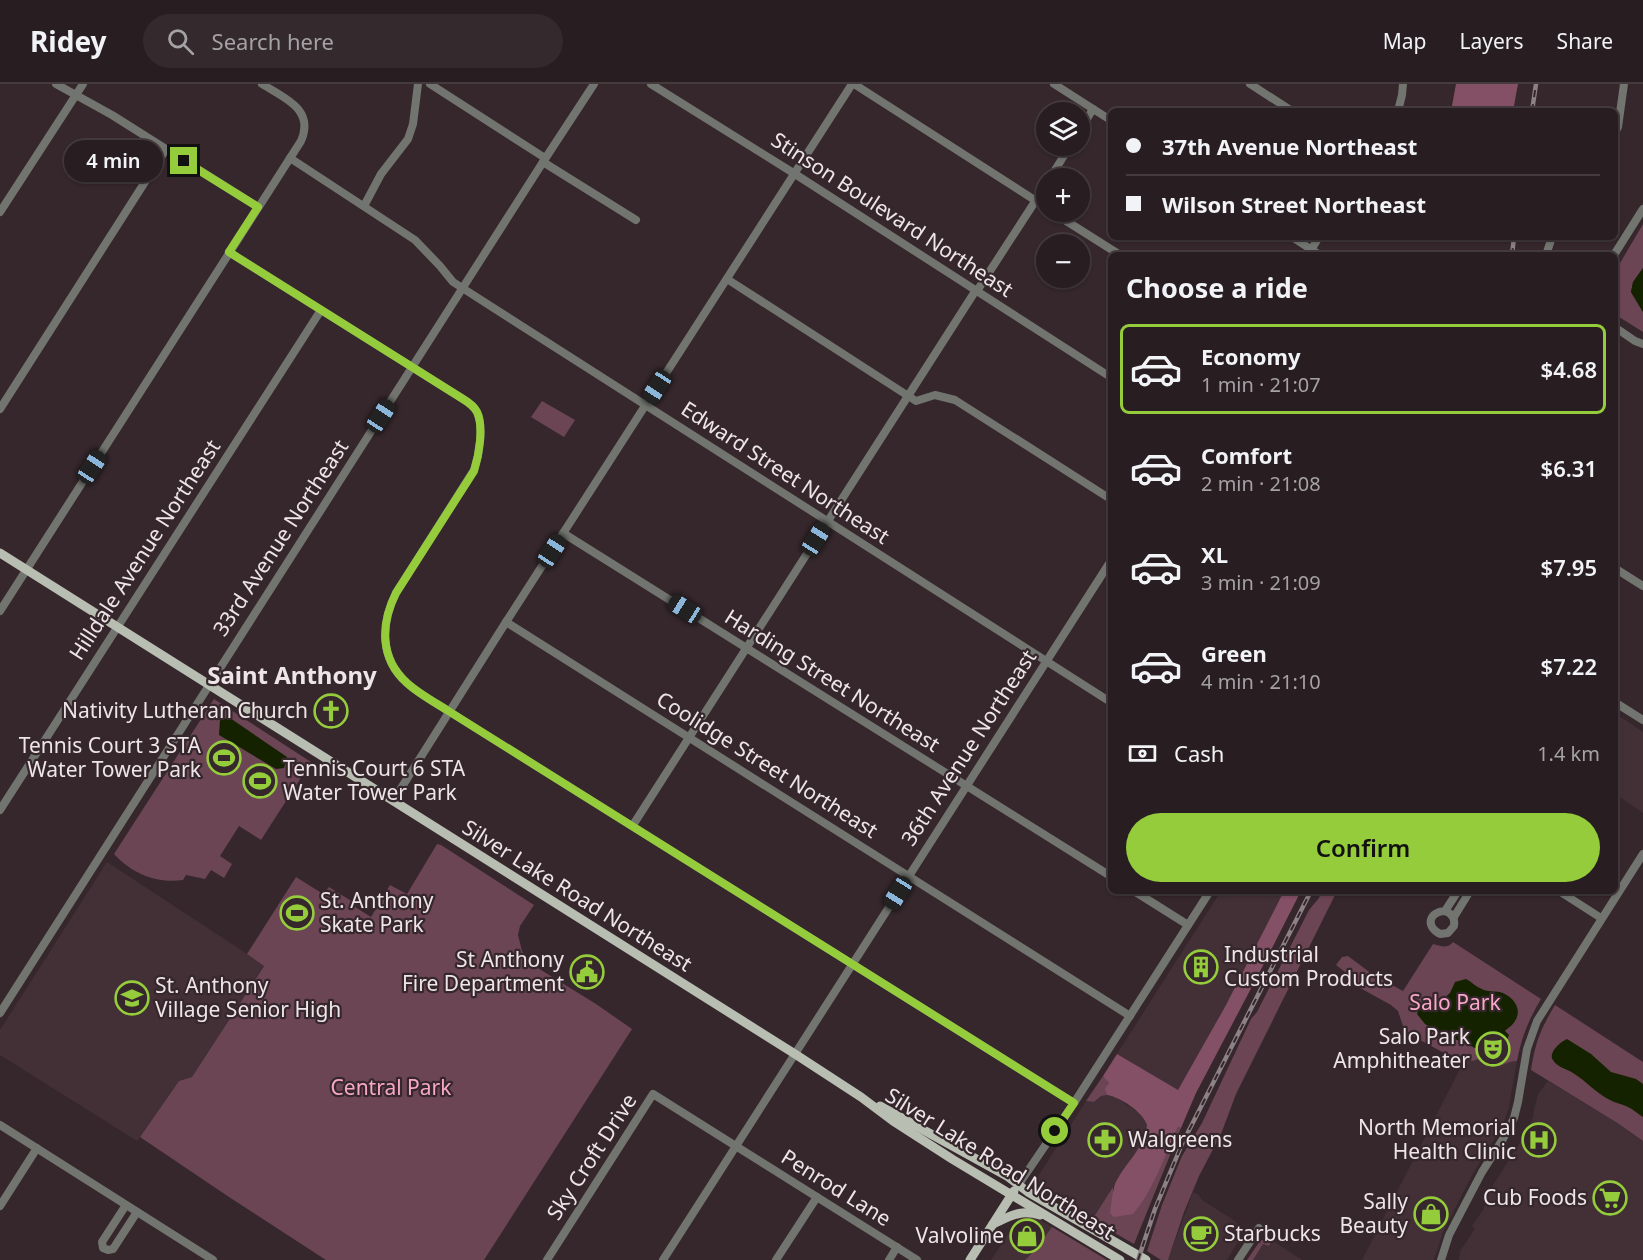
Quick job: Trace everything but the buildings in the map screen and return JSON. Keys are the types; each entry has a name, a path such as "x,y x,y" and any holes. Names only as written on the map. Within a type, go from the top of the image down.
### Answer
{"main road":[{"name":"Silver Lake Road Northeast","path":"0,553 795,1054 861,1097 892,1121 1118,1259"},
{"name":"Silver Lake Road Northeast","path":"861,1097 1007,1176 1028,1192 1146,1260"},
{"path":"970,1260 1019,1184"},
{"path":"993,1224 1022,1212 1051,1218"}],"street":[{"path":"56,84 112,115 258,207"},
{"path":"0,212 83,84"},
{"path":"0,611 304,133 305,124 299,108 262,84"},
{"path":"364,206 381,174 408,139 413,124 418,84"},
{"path":"430,84 636,220"},
{"name":"33rd Avenue Northeast","path":"0,1012 594,84"},
{"name":"Stinson Boulevard Northeast","path":"651,84 1108,375"},
{"path":"393,801 853,84 1035,201 633,825"},
{"path":"1054,84 1108,118"},
{"path":"1250,84 1287,108"},
{"path":"1399,108 1403,84"},
{"path":"1618,127 1624,84"},
{"path":"1090,114 1093,109"},
{"path":"0,409 165,149"},
{"name":"Edward Street Northeast","path":"290,158 415,240 462,289 1108,700"},
{"path":"1616,252 1643,209"},
{"path":"1068,222 1115,252"},
{"path":"1296,240 1310,252"},
{"path":"229,252 471,404 477,412 480,421 478,458 474,471 396,593 386,618 384,633 390,660 407,683 1074,1103"},
{"path":"727,279 916,401 935,395 955,400 1108,497"},
{"name":"Hilldale Avenue Northeast","path":"0,810 321,309"},
{"path":"1618,329 1643,344"},
{"name":"Harding Street Northeast","path":"564,533 1108,875"},
{"name":"36th Avenue Northeast","path":"663,1260 1108,565"},
{"path":"1618,570 1643,586"},
{"name":"Coolidge Street Northeast","path":"506,622 1130,1016"},
{"path":"1618,704 1643,720"},
{"path":"1618,892 1643,854"},
{"path":"1139,894 1188,925"},
{"path":"1019,1184 1074,1103 1208,894"},
{"path":"1445,911 1456,894"},
{"path":"1454,918 1445,911 1436,913 1431,925 1436,932 1444,934 1452,930 1454,918 1468,894"},
{"path":"1564,894 1601,918"},
{"path":"1441,1260 1447,1242 1482,1172 1514,1118 1527,1049 1537,1021 1617,894"},
{"name":"Sky Croft Drive","path":"547,1260 653,1094 736,1146"},
{"path":"0,1125 213,1260"},
{"name":"Penrod Lane","path":"736,1146 917,1260"},
{"path":"0,1206 37,1148"},
{"path":"776,1260 817,1197"},
{"path":"126,1205 102,1242 103,1248 113,1249 137,1212"},
{"path":"1238,1260 1259,1228"},
{"path":"889,1260 897,1247"}],"shaded area":[{"path":"1456,84 1518,84 1514,108 1452,108"},
{"path":"1643,268 1643,312 1631,292 1633,282"},
{"path":"1618,715 1643,732 1643,813 1618,795"},
{"path":"230,718 287,757 284,768 276,769 219,735 220,719"},
{"name":"St. Anthony Village Senior High","path":"107,862 264,965 192,1077 179,1081 137,1141 0,1055 0,1030"},
{"path":"1219,894 1282,894 1226,1005 1178,1091 1117,1054"},
{"path":"1282,894 1299,894 1140,1205 1133,1214 1114,1217 1110,1213 1115,1184 1138,1149 1147,1125 1141,1115 1130,1106 1107,1095 1105,1089 1109,1083 1103,1076 1117,1054 1178,1090 1226,1005"},
{"path":"1466,979 1484,990 1500,992 1513,1000 1518,1012 1513,1024 1505,1031 1509,1035 1506,1042 1494,1041 1484,1049 1475,1048 1435,1030 1425,1024 1417,1014 1420,1006 1435,999 1443,999 1450,993 1455,982"},
{"path":"1567,1039 1591,1054 1611,1072 1636,1079 1643,1084 1643,1117 1630,1108 1605,1097 1555,1062 1552,1057 1553,1051"},
{"path":"1462,1058 1472,1061 1478,1059 1499,1066 1513,1060 1517,1061 1509,1107 1503,1125 1472,1175 1443,1232 1434,1260 1362,1260 1459,1071"},
{"path":"1548,1081 1643,1141 1643,1260 1459,1260 1460,1251 1475,1229 1472,1226 1483,1210 1493,1185 1528,1130 1538,1094"},
{"path":"1101,1096 1117,1098 1142,1115 1147,1131 1140,1146 1092,1220 1038,1188 1037,1178 1086,1101 1094,1102"},
{"path":"1193,1192 1239,1226 1240,1238 1227,1260 1168,1260"},
{"path":"1029,1216 1052,1227 1036,1249 1025,1260 991,1260 1018,1219"},
{"path":"1270,1239 1302,1260 1253,1260 1263,1244 1269,1246"}],"green space":[{"path":"1643,224 1643,268 1633,282 1631,292 1643,312 1643,332 1618,316 1618,267"},
{"path":"542,401 575,420 564,437 531,417"},
{"path":"214,699 311,762 261,840 239,826 220,856 232,864 224,878 211,870 205,879 186,875 183,880 173,881 145,876 128,867 114,854"},
{"name":"Central Park","path":"437,844 534,905 520,926 518,935 522,951 533,965 632,1029 484,1260 326,1260 140,1137 179,1081 192,1077 264,966 247,954 296,877 323,894 329,887 356,904 355,907 371,917 390,885 407,894"},
{"path":"1321,894 1336,894 1236,1094 1221,1134 1199,1176 1184,1212 1168,1260 1161,1260 1147,1251 1162,1205 1182,1156 1202,1123 1251,1019 1257,1012 1309,910"},
{"name":"Salo Park","path":"1453,942 1541,999 1526,1029 1517,1061 1496,1066 1478,1059 1473,1061 1462,1058 1461,1062 1405,1032 1398,1011 1351,983 1345,972 1336,965 1342,957 1348,956 1372,974 1403,991 1433,944 1446,946"},
{"name":"Salo Park","path":"1555,1005 1643,1062 1643,1141 1531,1070 1539,1036"},
{"path":"1103,1076 1109,1083 1106,1089 1107,1095 1101,1096 1094,1102 1086,1101"},
{"path":"1178,1127 1181,1128 1134,1244 1092,1220 1113,1187 1113,1201 1137,1209 1155,1178"},
{"path":"1052,1227 1107,1260 1025,1260"},
{"path":"1266,1239 1271,1242 1269,1246 1263,1244 1253,1260 1247,1260 1260,1241"}],"railway":[{"path":"1532,108 1536,84"},
{"path":"1512,252 1514,240"},
{"path":"1138,1260 1155,1209 1182,1144 1309,894"}],"place":[{"name":"Nativity Lutheran Church","path":"331,711"},
{"name":"Tennis Court 3 STA Water Tower Park","path":"224,758"},
{"name":"Tennis Court 6 STA Water Tower Park","path":"260,781"},
{"name":"St. Anthony Skate Park","path":"297,913"},
{"name":"Industrial Custom Products","path":"1201,967"},
{"name":"St Anthony Fire Department","path":"587,972"},
{"name":"St. Anthony Village Senior High","path":"132,998"},
{"name":"Salo Park Amphitheater","path":"1493,1049"},
{"name":"Walgreens","path":"1105,1140"},
{"name":"North Memorial Health Clinic","path":"1539,1140"},
{"name":"Cub Foods","path":"1610,1198"},
{"name":"Sally Beauty","path":"1431,1214"},
{"name":"Starbucks","path":"1201,1234"},
{"name":"Valvoline","path":"1027,1236"}],"district":[{"name":"Saint Anthony","path":"292,676"}],"route":[{"path":"184,161 258,207 229,252 471,404 477,412 480,431 478,458 474,471 396,593 386,618 384,633 386,646 397,672 407,683 450,712 1074,1103 1055,1131"}]}
